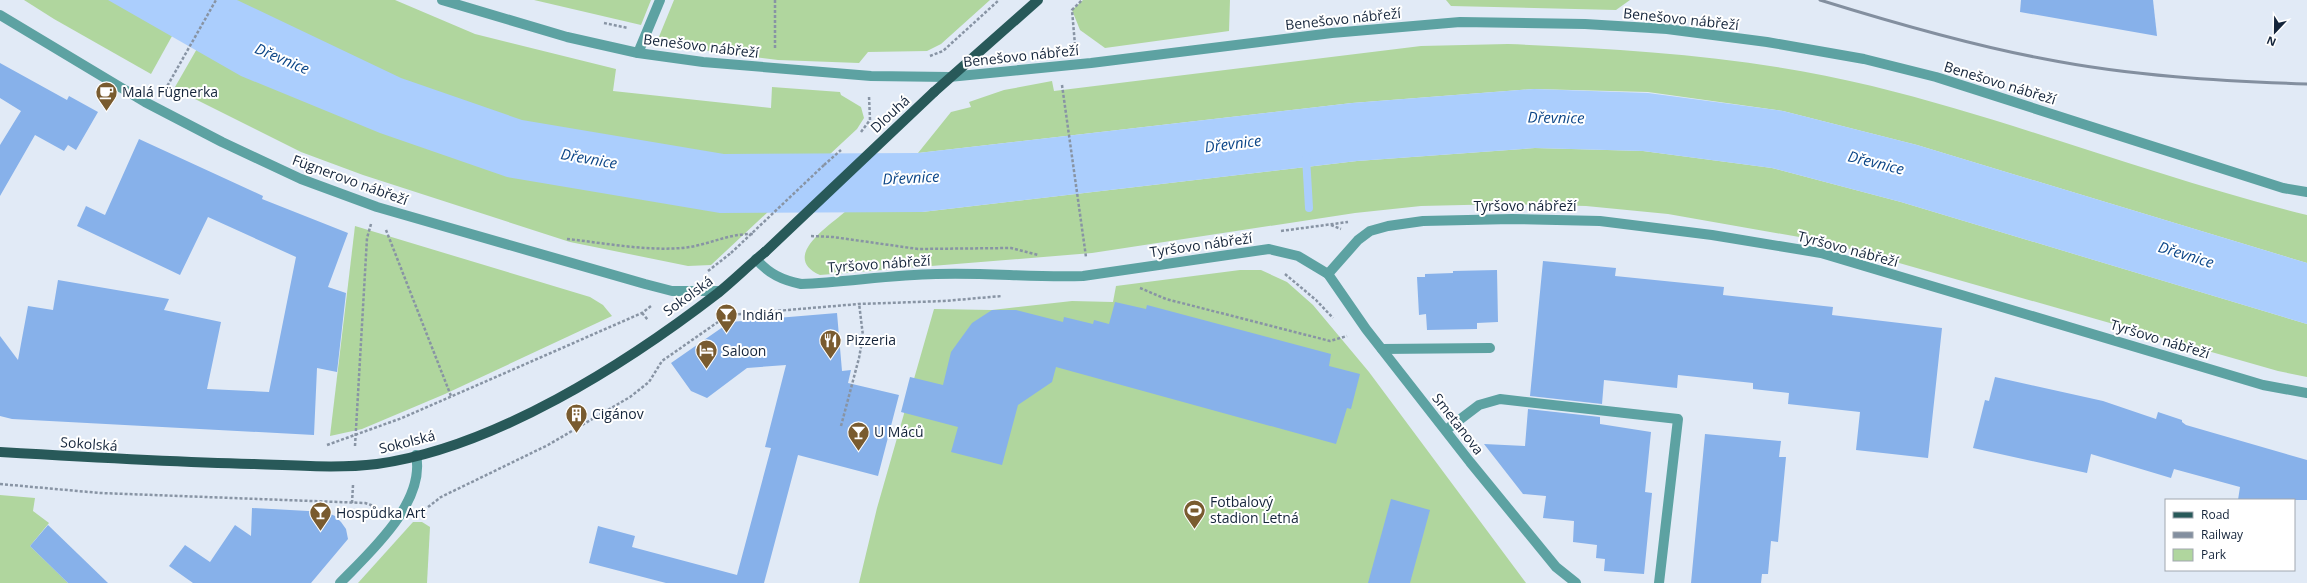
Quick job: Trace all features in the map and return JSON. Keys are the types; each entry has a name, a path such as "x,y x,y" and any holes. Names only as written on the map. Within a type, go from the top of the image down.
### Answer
{"main road":[{"name":"Dlouhá","path":"765,252 950,77 1038,0"},
{"name":"Sokolská","path":"0,452 150,462 354,467 416,456 462,442 509,422 568,392 634,352 720,291 765,252"}],"street":[{"name":"Benešovo nábřeží","path":"442,0 454,2 567,37 638,53 774,69 871,76 950,77 1077,64 1332,33 1460,22 1577,24 1667,29 1767,42 1886,64 2006,98 2283,188 2307,192"},
{"path":"638,53 660,0"},
{"name":"Fügnerovo nábřeží","path":"0,15 145,102 222,142 301,179 377,207 645,284 672,290 720,291"},
{"name":"Tyršovo nábřeží","path":"756,259 771,274 787,281 801,284 857,281 934,274 1004,274 1055,277 1083,276 1269,249 1298,256 1328,274 1358,240 1370,231 1388,226 1423,221 1512,219 1600,221 1712,235 1821,253 2264,385 2307,393"},
{"name":"Smetanova","path":"1328,274 1366,329 1446,430 1556,567 1576,583"},
{"path":"1382,349 1490,348"},
{"path":"1446,430 1479,405 1500,399 1678,419 1660,583"},
{"path":"340,583 378,544 403,510 415,481 416,456"}],"path":[{"path":"172,93 165,90 216,0"},
{"path":"774,69 775,0"},
{"path":"927,57 943,51 999,0"},
{"path":"1077,64 1072,10 1082,0"},
{"path":"602,23 648,32"},
{"path":"855,137 870,120 868,106 871,76"},
{"path":"1062,90 1084,246"},
{"path":"731,253 845,147"},
{"path":"352,503 367,238 377,207"},
{"path":"370,226 375,227"},
{"path":"381,229 386,230 451,396"},
{"path":"558,238 638,247 683,248 738,234 762,234"},
{"path":"809,236 833,237 918,250 1011,248 1039,255"},
{"path":"1282,272 1316,300 1337,324"},
{"path":"841,426 859,358 863,336 857,281"},
{"path":"1138,287 1166,299 1330,341 1366,329"},
{"path":"422,511 441,497 548,445 630,397 649,382 662,361 728,315 859,304 944,301 1004,296"},
{"path":"331,444 402,418 642,313 656,302"},
{"path":"1343,330 1353,342"},
{"path":"0,484 100,493 352,503 371,505 375,510 374,518"}],"green space":[{"path":"24,0 192,0 151,74 54,19"},
{"path":"225,0 395,0 475,34 616,69 613,91 771,108 772,87 840,92 841,95 861,107 864,118 857,129 711,265 688,266 570,242 363,175 301,152 183,93 175,87"},
{"path":"534,0 651,0 641,25"},
{"path":"674,0 990,0 941,44 927,51 868,52 859,63 778,60 656,44"},
{"path":"1083,0 1230,0 1229,31 1105,48 1080,30 1072,10"},
{"path":"1446,0 1630,0 1616,10 1451,6"},
{"path":"1508,44 1646,52 1737,61 1827,76 1927,100 2198,185 2307,215 2307,263 1917,145 1783,111 1648,92 1534,89 1352,103 918,153 951,112 971,107 969,102 1004,90 1052,81 1054,91 1421,46"},
{"path":"1535,148 1643,151 1772,168 1901,202 2307,324 2307,377 2278,371 1822,241 1668,214 1586,206 1506,204 1421,206 1355,213 1092,253 820,275 809,268 805,260 806,251 812,242 820,233 846,211 922,212 1357,161"},
{"path":"355,226 590,297 603,305 612,316 445,394 362,429 330,436"},
{"path":"1240,270 1261,270 1287,282 1313,305 1369,372 1526,583 859,583 877,508 934,309 992,310 1072,301 1113,302 1116,286"},
{"path":"0,495 35,498 33,511 49,523 30,546 68,583 0,583"},
{"path":"413,522 422,522 430,527 427,583 358,583"}],"water":[{"name":"Dřevnice","path":"108,0 237,0 401,78 522,120 724,154 918,153 1352,103 1534,89 1648,93 1783,111 1917,145 2307,263 2307,324 1901,202 1772,168 1643,151 1535,148 1357,161 922,212 720,213 507,177 380,133 241,76"}],"building":[{"path":"2021,0 2153,0 2157,36 2020,12"},
{"path":"0,63 67,100 69,96 98,112 76,150 68,145 64,151 35,135 0,196 0,145 21,111 0,98"},
{"path":"139,139 263,196 262,199 348,233 328,287 346,293 337,372 317,368 314,435 12,419 0,416 0,336 18,360 28,306 53,310 58,280 169,299 164,310 221,322 207,389 269,392 296,257 208,217 180,275 77,226 86,206 105,215"},
{"path":"1543,261 1616,268 1615,276 1724,287 1723,295 1833,307 1832,315 1942,328 1928,458 1856,450 1860,412 1788,404 1789,393 1753,389 1753,383 1678,375 1677,388 1604,380 1602,404 1530,396"},
{"path":"1497,270 1498,322 1477,323 1477,329 1427,330 1426,314 1419,315 1417,277 1425,277 1425,274 1453,273 1453,271"},
{"path":"1115,302 1146,309 1147,305 1331,354 1329,366 1360,374 1351,409 1347,408 1336,444 1056,367 1052,382 1018,405 1002,465 951,452 958,427 901,412 910,377 943,385 951,352 972,323 992,310 1016,310 1063,322 1064,317 1093,324 1094,320 1109,324"},
{"path":"837,313 842,371 851,370 848,383 899,395 878,476 798,455 764,583 666,583 589,563 598,526 635,536 632,547 737,575 771,448 765,447 786,365 747,368 707,398 691,391 671,363 730,322"},
{"path":"1995,377 2103,401 2156,419 2158,412 2182,420 2182,422 2186,425 2307,460 2307,500 2238,499 2240,487 2174,469 2171,478 2091,454 2087,473 1973,448 1985,400 1989,401"},
{"path":"1528,409 1600,417 1600,424 1651,432 1645,492 1652,493 1644,574 1604,571 1605,559 1596,558 1597,545 1573,542 1574,521 1543,518 1546,496 1523,494 1484,444 1525,446"},
{"path":"1705,434 1781,441 1779,457 1786,457 1778,542 1771,541 1768,574 1762,574 1761,583 1691,583"},
{"path":"1391,499 1430,510 1410,583 1368,583"},
{"path":"252,508 326,512 335,516 341,522 346,529 348,539 311,583 193,583 169,566 185,545 210,562 235,525 251,536"},
{"path":"48,525 108,583 68,583 30,546"}],"waterway":[{"path":"1306,157 1309,208"}],"railway":[{"path":"1820,0 1960,40 2077,65 2176,77 2307,84"}],"place":[{"name":"Malá Fügnerka","path":"107,112"},
{"name":"Indián","path":"727,334"},
{"name":"Pizzeria","path":"831,360"},
{"name":"Saloon","path":"706,370"},
{"name":"Cigánov","path":"576,434"},
{"name":"U Máců","path":"858,452"},
{"name":"Fotbalový stadion Letná","path":"1195,530"},
{"name":"Hospůdka Art","path":"320,532"}]}
